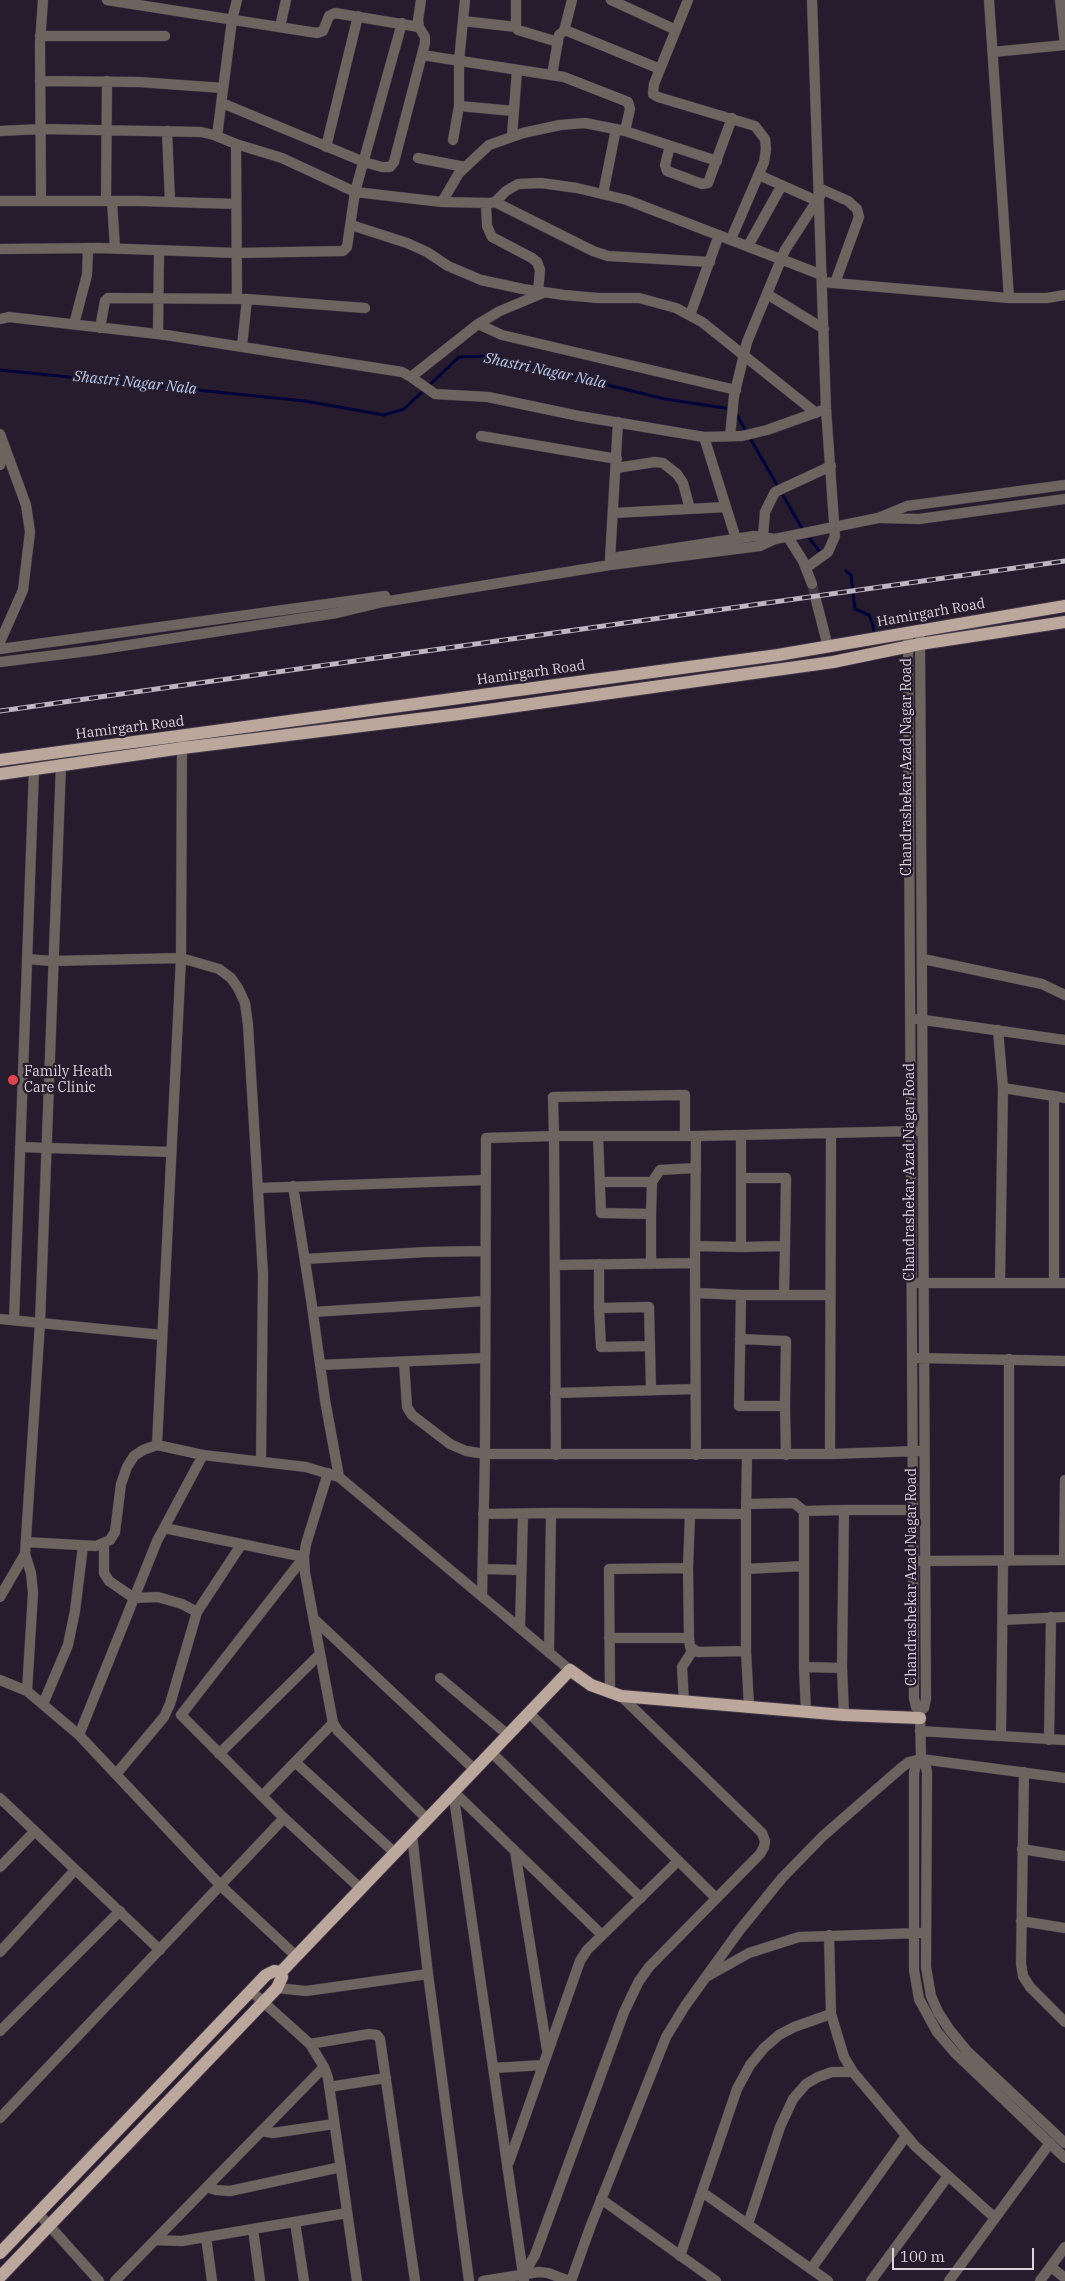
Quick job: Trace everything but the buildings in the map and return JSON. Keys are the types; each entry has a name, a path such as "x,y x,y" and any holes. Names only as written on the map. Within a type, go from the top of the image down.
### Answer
{"main road":[{"name":"Hamirgarh Road","path":"0,774 182,742 828,647 1065,606"},
{"name":"Hamirgarh Road","path":"0,760 459,714 842,660 914,645 1065,622"},
{"path":"0,2252 251,1990 270,1972 281,1972 570,1670 591,1685 616,1694 750,1708 920,1720"},
{"path":"0,2277 277,1988 282,1977 281,1972"}],"street":[{"path":"42,201 40,36 43,0"},
{"path":"107,0 148,4 232,20 317,33 323,31 332,14 358,16 419,27"},
{"path":"217,136 232,20 237,0"},
{"path":"280,28 286,0"},
{"path":"222,103 364,162 382,167 393,164 426,37 419,27 421,0"},
{"path":"453,140 459,106 459,61 465,0"},
{"path":"516,0 516,27"},
{"path":"552,75 558,42 560,35 564,31 572,0"},
{"path":"610,0 676,30"},
{"path":"688,0 652,88 655,96 755,126 765,139 764,162 731,239"},
{"path":"806,568 828,552 836,536 831,466 821,411 824,329 812,0"},
{"path":"989,0 1009,298"},
{"path":"993,52 1065,45 1060,0"},
{"path":"326,147 358,16"},
{"path":"463,21 516,27 518,30 558,42"},
{"path":"0,248 115,248 236,253 343,251 347,247 356,192 402,24"},
{"path":"564,31 568,30 660,69"},
{"path":"40,36 165,36"},
{"path":"422,55 564,77 628,102 630,109 620,130 603,194"},
{"path":"512,136 517,70"},
{"path":"40,81 107,81 224,88"},
{"path":"107,81 109,201 115,248"},
{"path":"459,106 514,111"},
{"path":"670,146 665,165 667,171 702,184 710,181 732,118"},
{"path":"442,202 464,167 489,145 512,136 560,125 585,123 620,130 717,161"},
{"path":"0,131 41,128 201,132 282,158 356,192 442,202 490,203 593,251 608,256 710,262"},
{"path":"167,131 170,201"},
{"path":"236,144 236,253 242,299 242,346"},
{"path":"418,158 464,167"},
{"path":"759,175 782,185 848,201 859,214 859,222 835,283"},
{"path":"541,292 539,265 532,258 492,237 487,226 490,203 512,188 524,183 577,188 627,200 781,258 835,283 1009,298 1048,298 1065,295"},
{"path":"748,246 782,185"},
{"path":"730,436 731,415 747,342 781,258 819,195"},
{"path":"0,201 170,201 236,204"},
{"path":"351,224 407,243 467,275 541,292 598,298 639,298 658,302 702,322 744,357 821,411"},
{"path":"690,316 719,235"},
{"path":"74,324 87,276 88,248"},
{"path":"158,334 159,250"},
{"path":"415,379 478,324 500,311 541,292"},
{"path":"767,294 824,329"},
{"path":"100,328 107,299 242,299 365,308"},
{"path":"0,319 9,317 158,334 402,372 435,394 488,397 704,437 742,436 767,430 821,411"},
{"path":"478,324 502,335 735,393"},
{"path":"610,559 618,422"},
{"path":"0,434 26,505 30,532 23,590 0,642"},
{"path":"481,436 616,463 663,463 677,474 683,483 690,509"},
{"path":"704,437 736,539"},
{"path":"0,465 5,448"},
{"path":"763,536 765,512 774,492 790,483 831,466"},
{"path":"0,662 96,650 337,613 383,602 610,565 760,546 775,539 878,518 908,506 1065,485"},
{"path":"878,518 919,519 1065,499"},
{"path":"614,513 726,507"},
{"path":"0,649 413,592 736,539 763,536 775,539"},
{"path":"788,537 806,568 812,584"},
{"path":"816,600 828,647"},
{"name":"Chandrashekar Azad Nagar Road","path":"914,631 911,1018 913,1561 914,1698 920,1720 921,1759"},
{"name":"Chandrashekar Azad Nagar Road","path":"914,645 923,959 924,1132 926,1699 920,1720"},
{"path":"157,1445 181,958 182,742"},
{"path":"27,1691 32,1593 31,1573 25,1554 40,1324 52,960 61,764"},
{"path":"14,1320 34,769"},
{"path":"27,959 181,958 219,969 238,988 245,1003 259,1188 263,1274 261,1461"},
{"path":"923,959 1042,984 1065,995"},
{"path":"911,1018 1065,1040"},
{"path":"998,1030 1002,1088 1000,1282"},
{"path":"1002,1088 1065,1098"},
{"path":"556,1454 554,1097 685,1095 685,1136"},
{"path":"1054,1096 1054,1283"},
{"path":"482,1595 485,1454 486,1138 924,1132"},
{"path":"830,1454 831,1133"},
{"path":"740,1247 741,1135"},
{"path":"598,1136 600,1213 651,1214"},
{"path":"696,1136 696,1455"},
{"path":"20,1147 171,1152"},
{"path":"651,1264 652,1182 660,1170 696,1168"},
{"path":"741,1178 786,1178 784,1294"},
{"path":"259,1188 486,1180"},
{"path":"600,1182 652,1182"},
{"path":"293,1186 339,1477"},
{"path":"696,1246 785,1246"},
{"path":"305,1259 426,1252 485,1251"},
{"path":"555,1265 695,1263"},
{"path":"599,1264 601,1346 650,1346"},
{"path":"912,1283 1065,1283"},
{"path":"695,1293 830,1295"},
{"path":"741,1295 739,1406 785,1406"},
{"path":"313,1312 485,1301"},
{"path":"599,1308 649,1307 651,1390"},
{"path":"0,1319 162,1335"},
{"path":"740,1339 786,1341 786,1455"},
{"path":"320,1365 485,1358"},
{"path":"912,1358 1065,1361"},
{"path":"1001,1736 1009,1359"},
{"path":"404,1362 407,1407 412,1415 450,1444 466,1451 485,1454 696,1455 786,1455 925,1451"},
{"path":"555,1393 696,1389"},
{"path":"26,1542 83,1546 104,1545 115,1532 121,1484 127,1467 134,1456 143,1450 157,1445 203,1455 306,1467 339,1477 570,1670"},
{"path":"79,1735 164,1528 203,1455"},
{"path":"747,1455 746,1651 750,1708"},
{"path":"328,1473 306,1544 304,1558 333,1723 338,1731 427,1819"},
{"path":"913,1561 1064,1560 1065,1480"},
{"path":"484,1514 690,1514 794,1503 804,1511 913,1510"},
{"path":"844,1510 842,1668 844,1715"},
{"path":"804,1511 804,1667 806,1712"},
{"path":"520,1627 523,1514"},
{"path":"549,1653 551,1514"},
{"path":"690,1514 688,1568 689,1638 690,1647 693,1650"},
{"path":"164,1528 304,1558"},
{"path":"104,1545 105,1577 134,1598 158,1597 182,1604 197,1612"},
{"path":"117,1773 157,1726 170,1704 197,1612 242,1545"},
{"path":"43,1704 68,1645 83,1546"},
{"path":"0,1597 25,1554"},
{"path":"181,1715 304,1558"},
{"path":"746,1569 804,1566"},
{"path":"524,2277 535,2255 632,1993 648,1967 760,1854 765,1840 762,1834 616,1694 609,1638 609,1569 688,1568"},
{"path":"482,1569 522,1570"},
{"path":"1049,1740 1051,1617"},
{"path":"1002,1620 1065,1618"},
{"path":"314,1619 474,1770"},
{"path":"609,1638 689,1638"},
{"path":"693,1650 746,1651"},
{"path":"684,1702 682,1667 693,1650"},
{"path":"219,1754 320,1654"},
{"path":"804,1667 842,1668"},
{"path":"440,1678 508,1735"},
{"path":"0,1680 27,1691 79,1735 117,1773 221,1886 296,1956"},
{"path":"170,1704 284,1818 361,1889"},
{"path":"529,1712 716,1898"},
{"path":"920,1720 1001,1736 1065,1740"},
{"path":"262,1796 333,1723"},
{"path":"492,1752 641,1898"},
{"path":"921,1759 927,1772 926,1967 931,1996 938,2012 949,2029 967,2051 1065,2144"},
{"path":"921,1759 914,1773 914,1970 919,1999 926,2015 955,2053 1065,2158"},
{"path":"483,2281 548,2273 568,2280 666,2038 703,1980 739,1931 782,1878 823,1836 901,1768 909,1762 921,1759 1065,1778"},
{"path":"295,1762 395,1853"},
{"path":"1024,1772 1021,1920 1023,1976 1042,2001 1065,2022"},
{"path":"453,1791 524,2277"},
{"path":"453,1791 602,1936"},
{"path":"0,1798 160,1950"},
{"path":"0,2118 284,1818"},
{"path":"0,1867 35,1831"},
{"path":"412,1835 428,1974 469,2281"},
{"path":"1022,1849 1065,1856"},
{"path":"514,1851 548,2052"},
{"path":"508,2163 580,1961 587,1950 678,1861"},
{"path":"0,1952 76,1870"},
{"path":"0,2031 120,1911"},
{"path":"1021,1920 1065,1928"},
{"path":"703,1980 728,1964 772,1944 799,1937 926,1932"},
{"path":"829,1935 831,2014 844,2057 853,2072 906,2136 995,2218"},
{"path":"277,1988 306,1991 428,1974"},
{"path":"251,1990 310,2044 324,2067 329,2087 357,2281"},
{"path":"680,2256 737,2089 750,2065 764,2048 779,2035 831,2014"},
{"path":"310,2044 369,2034 377,2035 380,2039 415,2281"},
{"path":"494,2068 543,2065"},
{"path":"115,2281 324,2067"},
{"path":"748,2224 780,2127 793,2099 806,2084 818,2077 832,2072 853,2072"},
{"path":"329,2087 386,2078"},
{"path":"261,2131 273,2133 334,2124"},
{"path":"811,2269 906,2136"},
{"path":"949,2281 1050,2143"},
{"path":"207,2187 230,2191 341,2167"},
{"path":"871,2281 948,2176"},
{"path":"702,2192 828,2281"},
{"path":"601,2200 716,2281"},
{"path":"38,2213 48,2227 99,2281"},
{"path":"155,2240 169,2242 347,2213"},
{"path":"295,2222 304,2281"},
{"path":"253,2229 260,2281"},
{"path":"206,2236 212,2281"},
{"path":"1040,2281 1065,2247"},
{"path":"1051,2267 1065,2278"}],"waterway":[{"name":"Shastri Nagar Nala","path":"0,370 305,401 384,415 404,409 459,357 488,356 665,399 731,409"},
{"name":"Shastri Nagar Nala","path":"735,412 803,530"},
{"name":"Shastri Nagar Nala","path":"807,535 820,552"},
{"name":"Shastri Nagar Nala","path":"846,571 851,575 855,609 869,615 873,625 874,636"}],"tunnel":[{"path":"812,584 816,600"}],"railway":[{"path":"0,711 1065,561"}],"place":[{"name":"Family Heath Care Clinic","path":"13,1080"}]}
